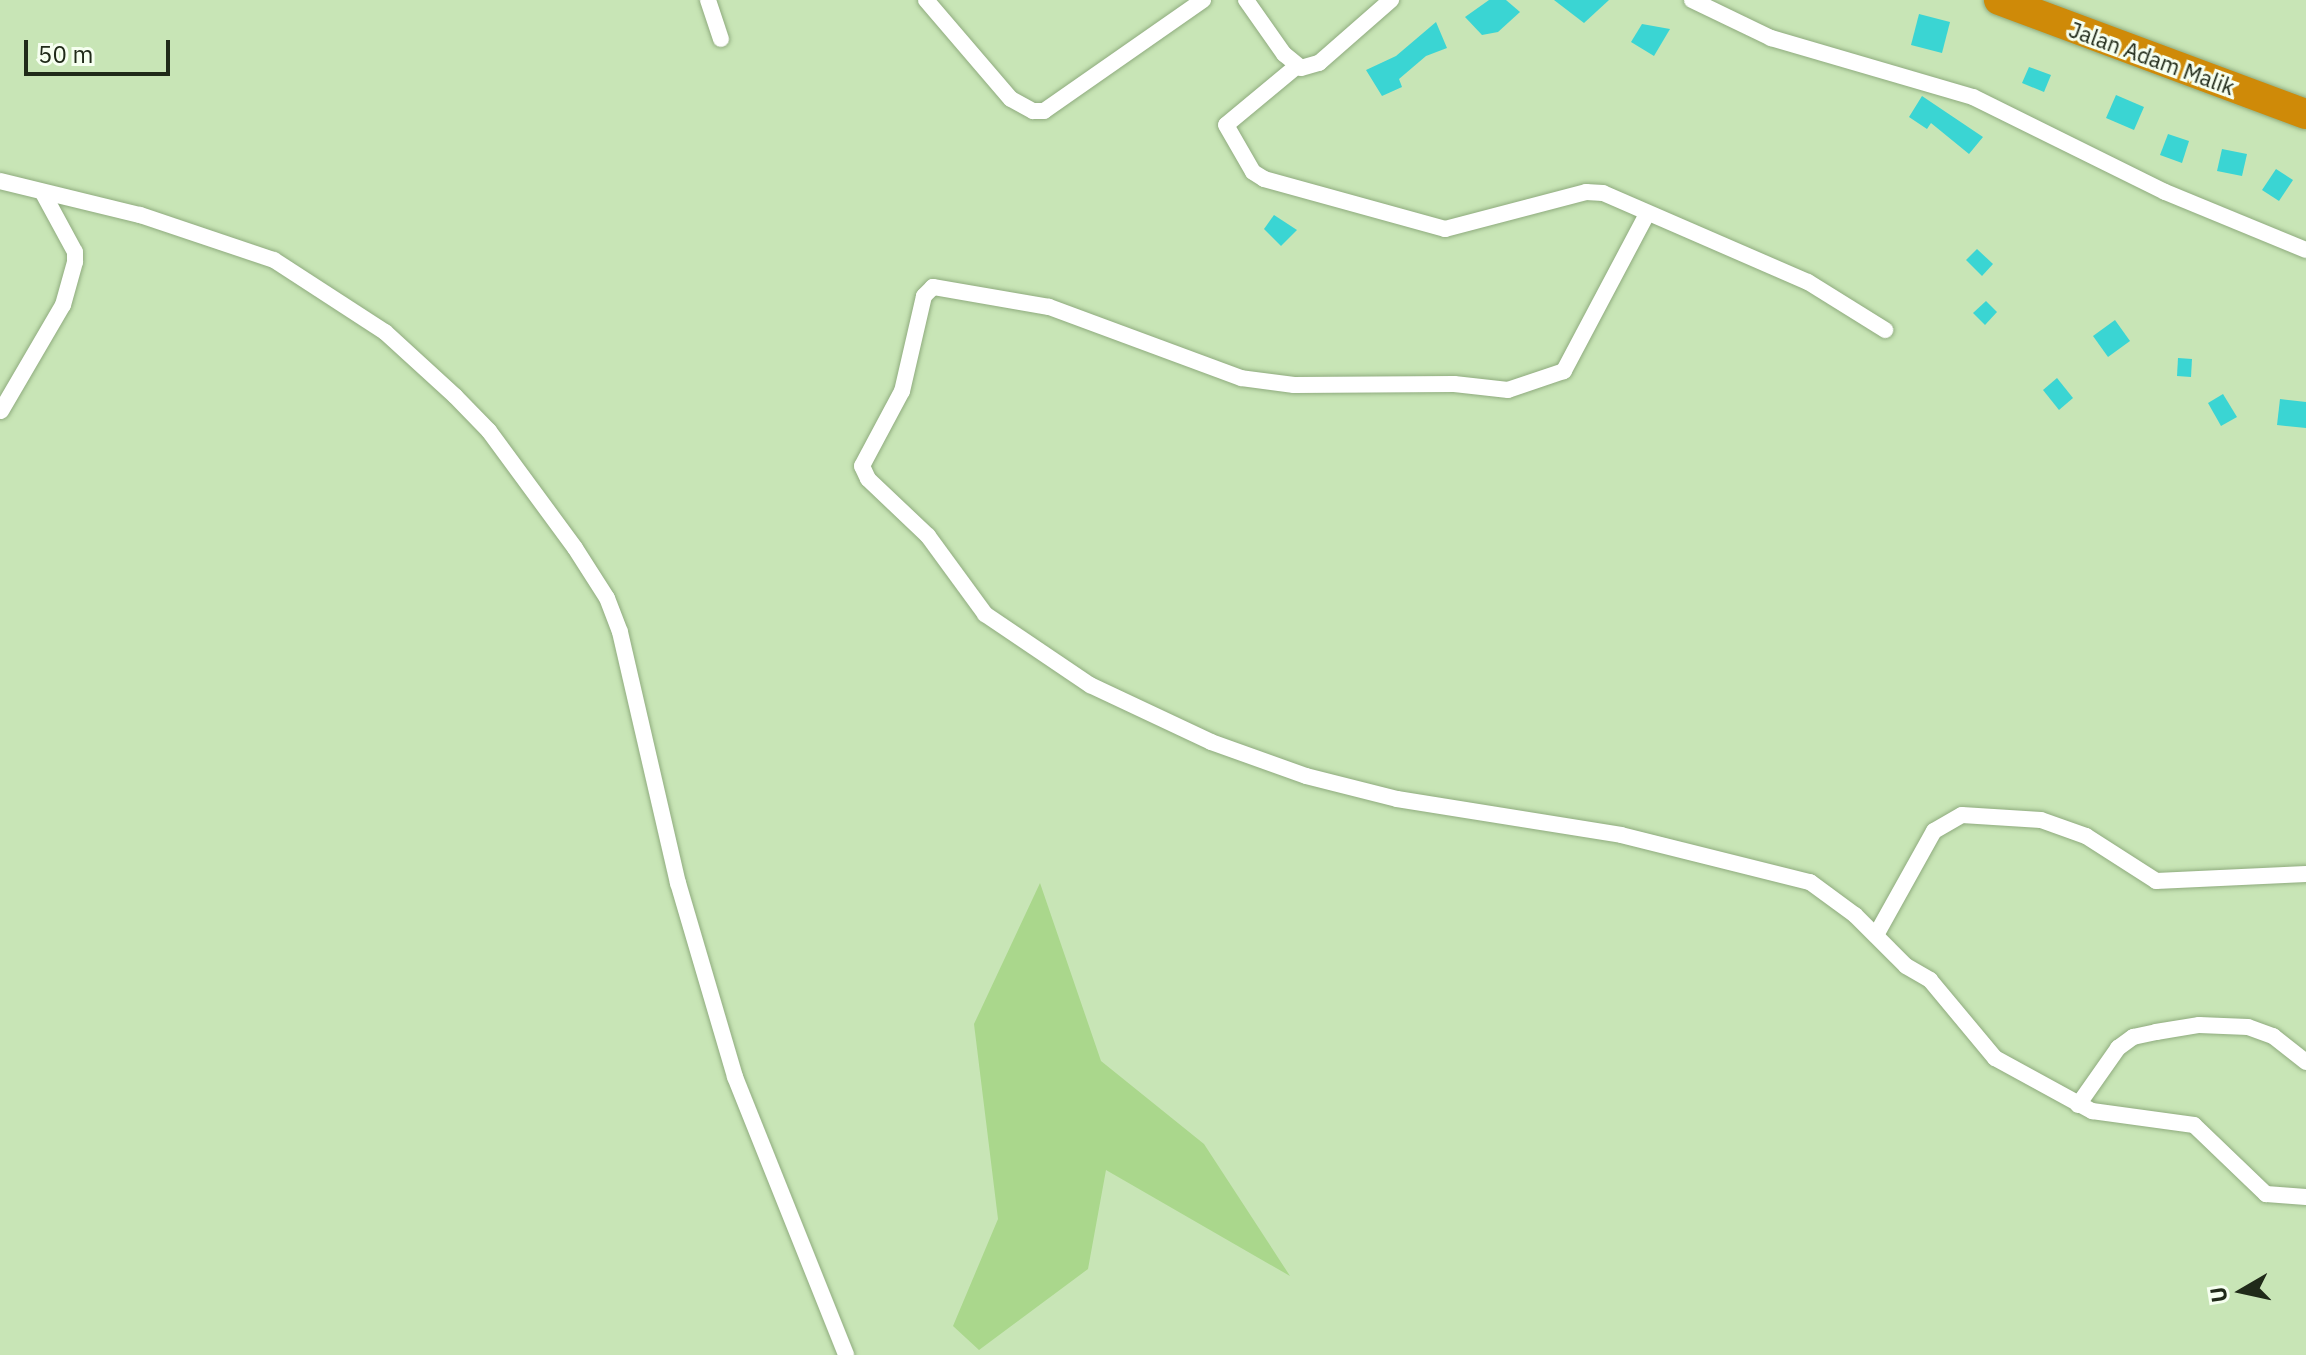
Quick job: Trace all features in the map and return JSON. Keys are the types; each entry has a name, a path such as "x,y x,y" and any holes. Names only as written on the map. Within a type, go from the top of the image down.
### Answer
{"highway":[{"name":"Jalan Adam Malik","path":"1999,0 2306,114"}],"street":[{"path":"708,0 721,39"},
{"path":"926,0 1011,99 1033,111 1044,111 1203,0"},
{"path":"1246,0 1297,66"},
{"path":"1391,0 1319,63 1297,66 1226,125 1253,172 1264,179 1429,229 1460,227 1595,191 1808,282 1885,330"},
{"path":"1692,0 1771,38 1973,97 2165,192 2306,250"},
{"path":"0,181 44,195 140,215 274,260 385,332 489,431 575,548 607,598 620,632 678,883 735,1077 846,1355"},
{"path":"1,411 63,305 75,262 75,252 44,195"},
{"path":"1647,214 1564,371 1508,390 1454,384 1294,385 1241,378 1049,307 933,287 924,296 902,391 862,466 868,479 928,536 993,622 1077,678 1211,742 1306,776 1397,799 1621,835 1762,867 1810,882 1876,935 1906,966 1930,980 1990,1054 2078,1105 2194,1125 2266,1194 2306,1197"},
{"path":"1876,935 1934,831 1962,815 2041,820 2086,836 2156,881 2306,874"},
{"path":"2078,1105 2118,1048 2133,1037 2156,1032 2199,1025 2248,1027 2273,1036 2306,1062"}],"green space":[{"path":"1040,883 1101,1061 1204,1144 1290,1276 1106,1170 1088,1269 979,1350 953,1326 998,1219 974,1024"}],"building":[{"path":"1489,0 1506,0 1520,12 1498,32 1482,35 1465,17"},
{"path":"1554,0 1609,0 1584,23"},
{"path":"1919,14 1950,22 1942,53 1911,45"},
{"path":"1436,22 1447,48 1426,56 1399,79 1402,87 1382,96 1366,70 1396,56"},
{"path":"1642,24 1670,29 1654,56 1631,42"},
{"path":"2029,67 2051,75 2044,92 2022,83"},
{"path":"2116,95 2144,107 2134,130 2106,118"},
{"path":"1922,96 1983,137 1969,154 1931,123 1927,129 1909,117"},
{"path":"2168,134 2189,141 2182,163 2160,155"},
{"path":"2222,149 2247,154 2242,176 2217,171"},
{"path":"2276,169 2293,180 2279,201 2262,190"},
{"path":"1274,215 1297,230 1281,246 1264,229"},
{"path":"1977,249 1993,264 1982,276 1966,260"},
{"path":"1986,301 1997,312 1985,325 1973,313"},
{"path":"2115,320 2130,341 2108,357 2093,336"},
{"path":"2178,358 2192,359 2191,377 2177,376"},
{"path":"2057,378 2073,398 2059,410 2043,390"},
{"path":"2223,394 2237,417 2221,426 2208,403"},
{"path":"2280,399 2306,402 2306,428 2277,425"}]}
